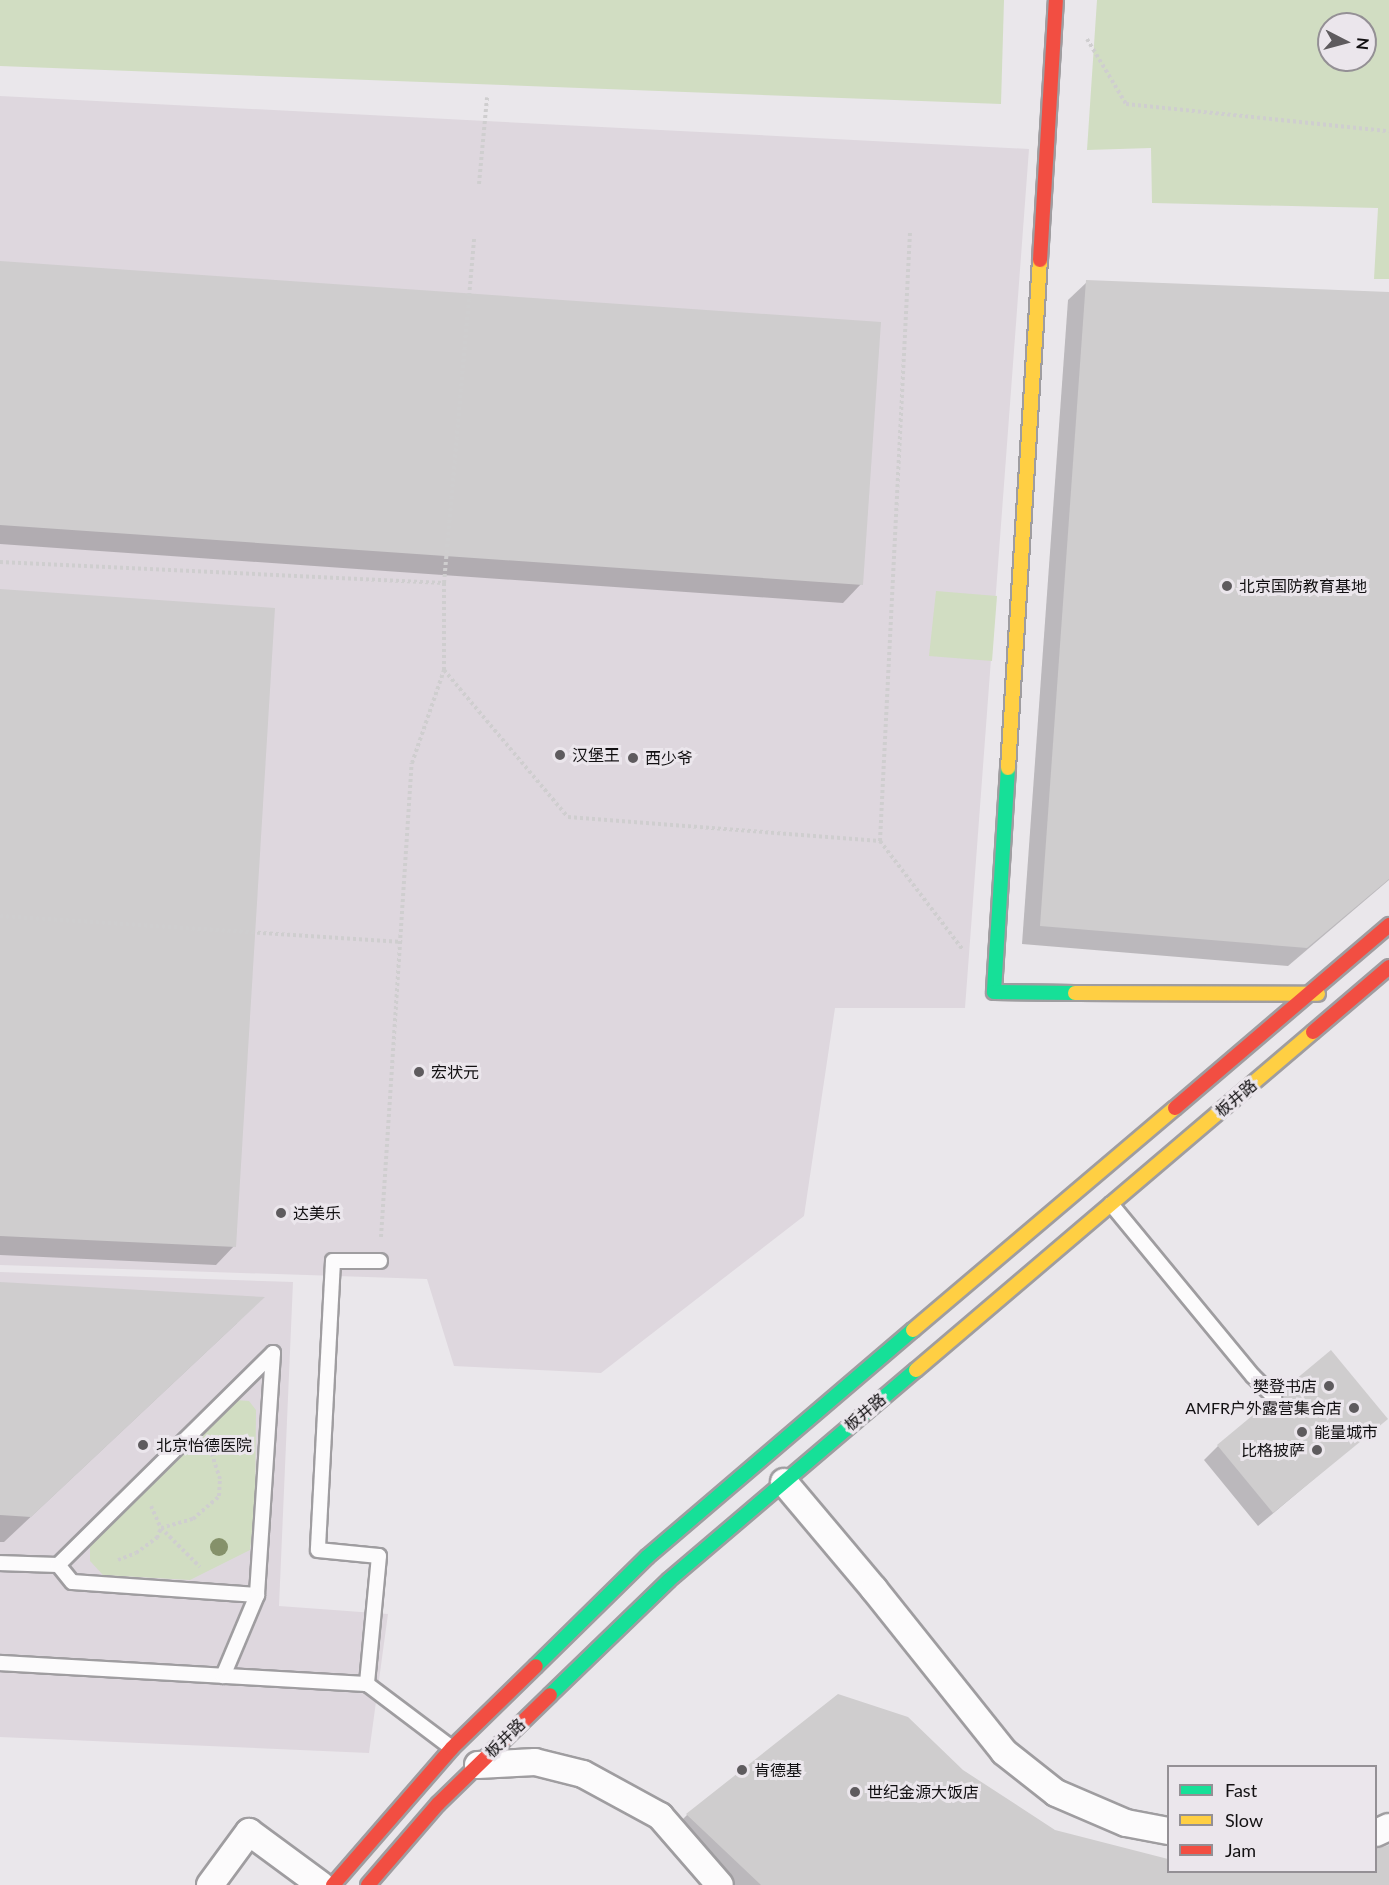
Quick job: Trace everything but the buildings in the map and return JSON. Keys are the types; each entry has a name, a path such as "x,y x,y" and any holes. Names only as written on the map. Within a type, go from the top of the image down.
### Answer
{"street":[{"path":"1056,0 994,992 1309,992 1352,999"},
{"path":"333,1885 452,1748 647,1557 1389,925"},
{"name":"板井路","path":"368,1885 438,1804 669,1580 1352,999 1386,977"},
{"path":"784,1482 874,1589 1004,1752 1056,1793 1126,1823 1167,1831"},
{"path":"478,1765 535,1762 583,1774 660,1816 720,1885"},
{"path":"210,1885 249,1832 321,1885"}],"lane":[{"path":"1110,1204 1253,1376 1275,1396"},
{"path":"367,1684 379,1556 318,1550 333,1261 380,1262"},
{"path":"0,1563 58,1565 273,1353 257,1595 223,1676"},
{"path":"58,1565 72,1582 257,1595"},
{"path":"0,1663 367,1684 452,1748"}],"path":[{"path":"1054,26 1083,32 1126,104 1389,131"},
{"path":"479,184 487,97"},
{"path":"910,232 880,841 965,954"},
{"path":"380,1262 412,763 444,670 444,583 474,238"},
{"path":"0,562 444,583"},
{"path":"444,670 568,817 880,841"},
{"path":"0,916 402,942"},
{"path":"88,1583 89,1567 136,1553 156,1538 161,1528 193,1519 219,1496 220,1479 213,1455 198,1427"},
{"path":"141,1483 161,1528 210,1576 215,1592"}],"shaded area":[{"path":"0,96 1029,149 965,1008 835,1008 804,1216 601,1373 454,1366 427,1279 0,1265"},
{"name":"北京怡德医院","path":"0,1272 293,1282 279,1606 388,1614 369,1753 0,1737"}],"green space":[{"path":"0,0 1004,0 1001,104 0,66"},
{"path":"1097,0 1389,0 1389,279 1374,279 1378,208 1152,203 1151,148 1087,150"},
{"path":"936,591 997,596 992,661 929,656"},
{"path":"235,1400 249,1401 256,1410 255,1506 250,1550 190,1580 103,1575 90,1561 90,1543"}],"traffic: fast":[{"path":"1008,768 994,992 1075,993"},
{"path":"536,1666 647,1557 913,1330"},
{"path":"550,1695 669,1580 916,1370"}],"traffic: slow":[{"path":"1008,768 1040,260"},
{"path":"1075,993 1318,994"},
{"path":"916,1370 1313,1032"},
{"path":"913,1330 1175,1108"}],"traffic: jam":[{"path":"1040,260 1056,0"},
{"path":"1175,1108 1389,925"},
{"path":"1313,1032 1389,967"},
{"path":"333,1885 452,1748 536,1666"},
{"path":"368,1885 438,1804 550,1695"}],"place":[{"name":"北京国防教育基地","path":"1227,586"},
{"name":"汉堡王","path":"560,755"},
{"name":"西少爷","path":"633,758"},
{"name":"宏状元","path":"419,1072"},
{"name":"达美乐","path":"281,1213"},
{"name":"樊登书店","path":"1329,1386"},
{"name":"AMFR户外露营集合店","path":"1354,1408"},
{"name":"能量城市","path":"1302,1432"},
{"name":"北京怡德医院","path":"143,1445"},
{"name":"比格披萨","path":"1317,1450"},
{"name":"肯德基","path":"742,1770"},
{"name":"世纪金源大饭店","path":"855,1792"}]}
